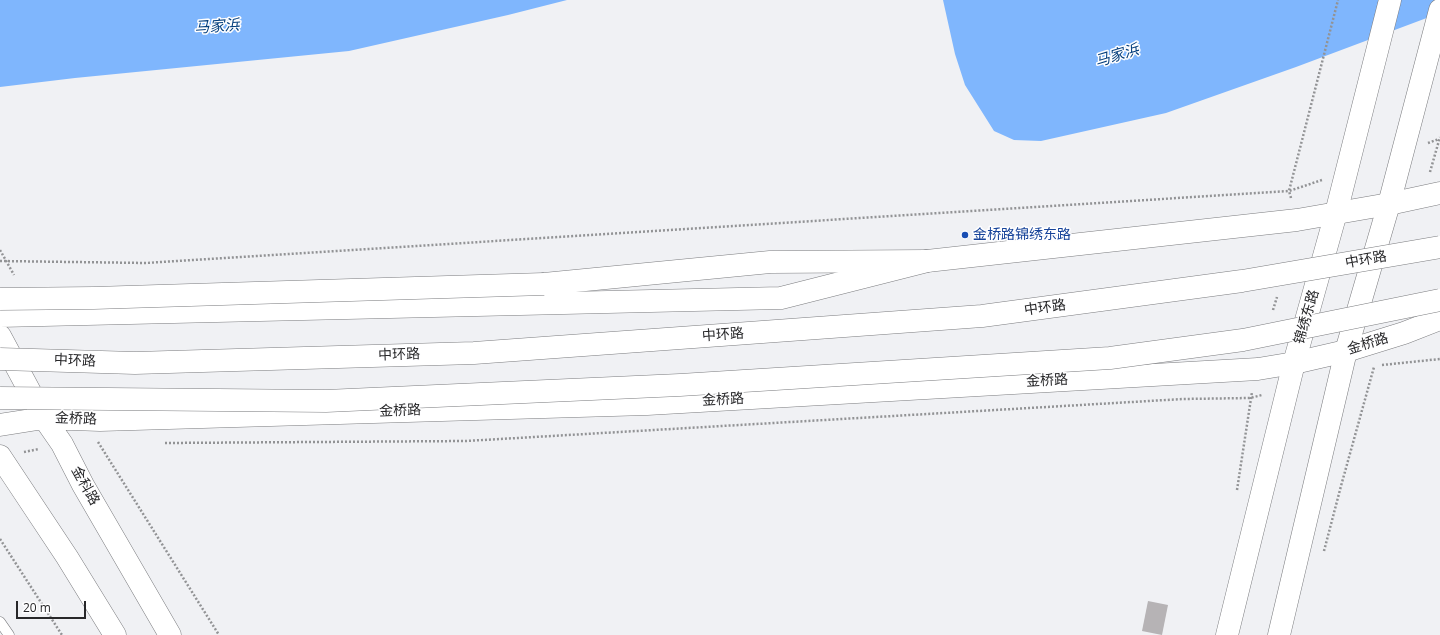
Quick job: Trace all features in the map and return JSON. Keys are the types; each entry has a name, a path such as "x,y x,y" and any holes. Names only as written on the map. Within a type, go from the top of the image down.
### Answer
{"main road":[{"name":"锦绣东路","path":"1227,635 1294,363 1336,213 1390,0"},
{"path":"1279,635 1346,351 1389,204 1440,10"},
{"path":"0,299 94,298 544,284 770,262 927,261 1297,220 1431,195"},
{"name":"中环路","path":"0,359 135,363 474,353 982,316 1242,281 1440,247"},
{"path":"0,316 781,298 927,261"},
{"path":"0,398 326,401 680,385 1110,358 1242,340 1440,300"},
{"name":"金桥路","path":"0,425 44,418 87,420 647,404 1258,369 1294,363 1346,351 1440,319"},
{"name":"金科路","path":"0,336 44,418 62,444 170,635"},
{"path":"0,456 67,557 115,635"}],"lane":[{"path":"0,622 9,635"}],"path":[{"path":"1297,220 1289,191 1338,0"},
{"path":"1403,152 1440,138 1431,195"},
{"path":"0,261 146,263 1289,191 1347,171"},
{"path":"0,250 17,282"},
{"path":"1272,317 1278,295"},
{"path":"1324,553 1341,486 1382,340"},
{"path":"1236,495 1250,398 1258,369"},
{"path":"87,420 99,444 219,635"},
{"path":"0,539 62,635"}],"water":[{"name":"马家浜","path":"0,0 567,0 349,51 75,78 0,87"},
{"name":"马家浜","path":"943,0 1440,0 1440,13 1296,67 1166,113 1041,141 1014,140 994,131 965,85 955,54"}],"building":[{"path":"1148,601 1168,605 1162,635 1142,631"}],"place":[{"name":"金桥路锦绣东路","path":"965,235"}]}
